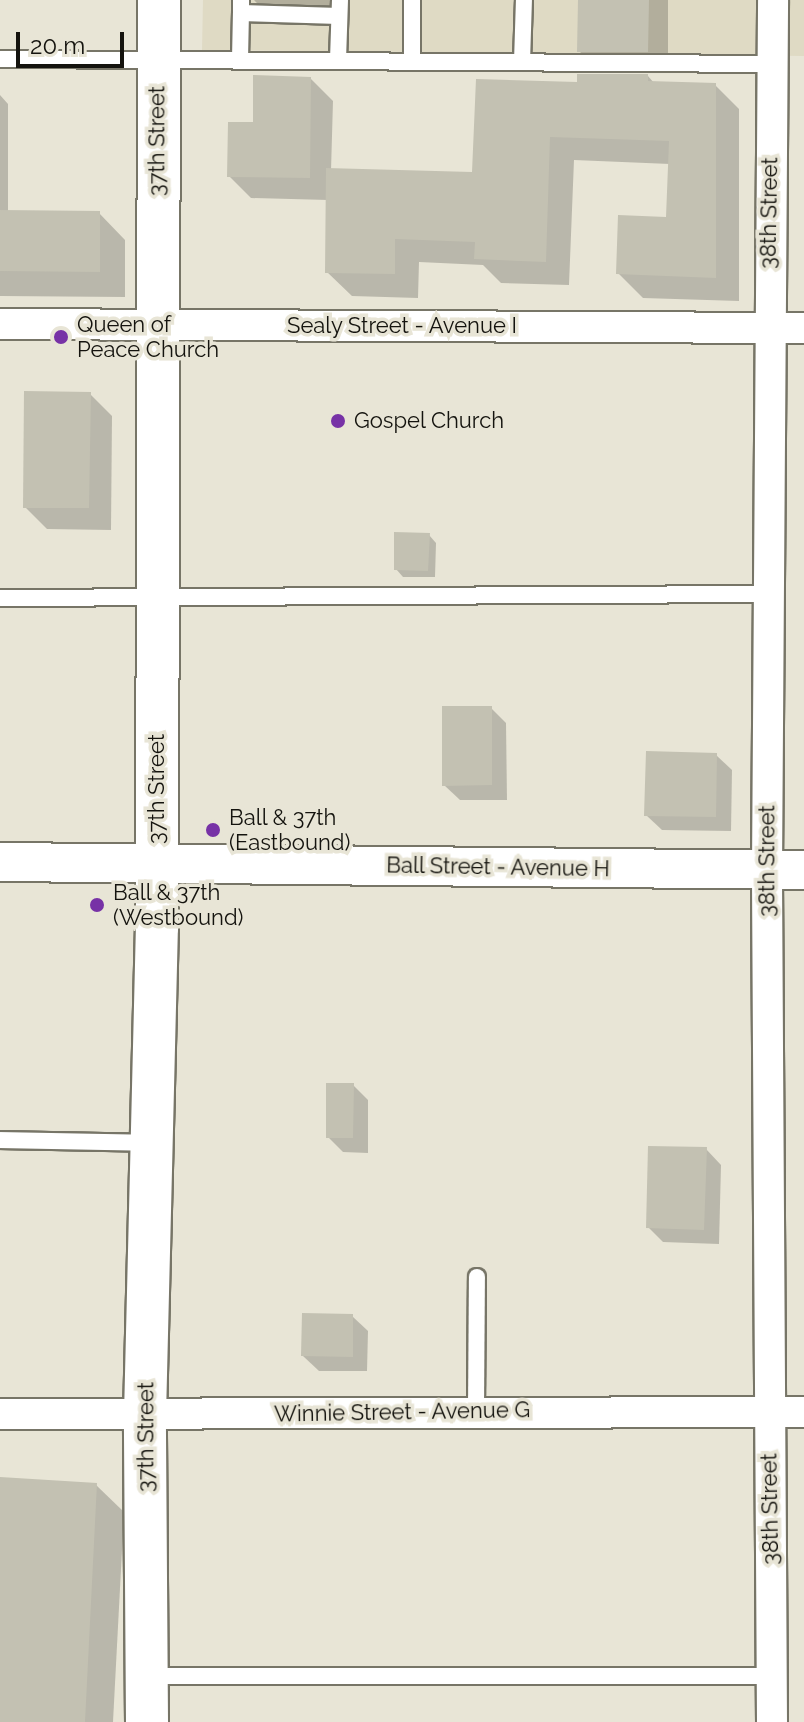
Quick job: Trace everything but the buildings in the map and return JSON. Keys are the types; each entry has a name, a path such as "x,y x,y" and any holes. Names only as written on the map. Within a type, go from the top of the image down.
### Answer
{"main road":[{"name":"37th Street","path":"147,1722 145,1415 157,863 159,0"}],"street":[{"name":"38th Street","path":"772,1722 767,594 773,0"},
{"name":"Sealy Street - Avenue I","path":"0,324 804,328"},
{"name":"Ball Street - Avenue H","path":"0,862 804,870"},
{"name":"Winnie Street - Avenue G","path":"0,1414 476,1410 804,1412"}],"lane":[{"path":"412,0 412,61"},
{"path":"522,62 524,0"},
{"path":"240,59 241,6 340,8 338,60"},
{"path":"0,59 771,64"},
{"path":"0,598 767,594"},
{"path":"0,1140 151,1143"},
{"path":"476,1410 477,1277"},
{"path":"147,1676 771,1676"}],"shaded area":[{"path":"203,0 804,0 804,56 202,50"}],"place":[{"name":"Queen of Peace Church","path":"61,337"},
{"name":"Gospel Church","path":"338,421"},
{"name":"Ball & 37th (Eastbound)","path":"213,830"},
{"name":"Ball & 37th (Westbound)","path":"97,905"}]}
